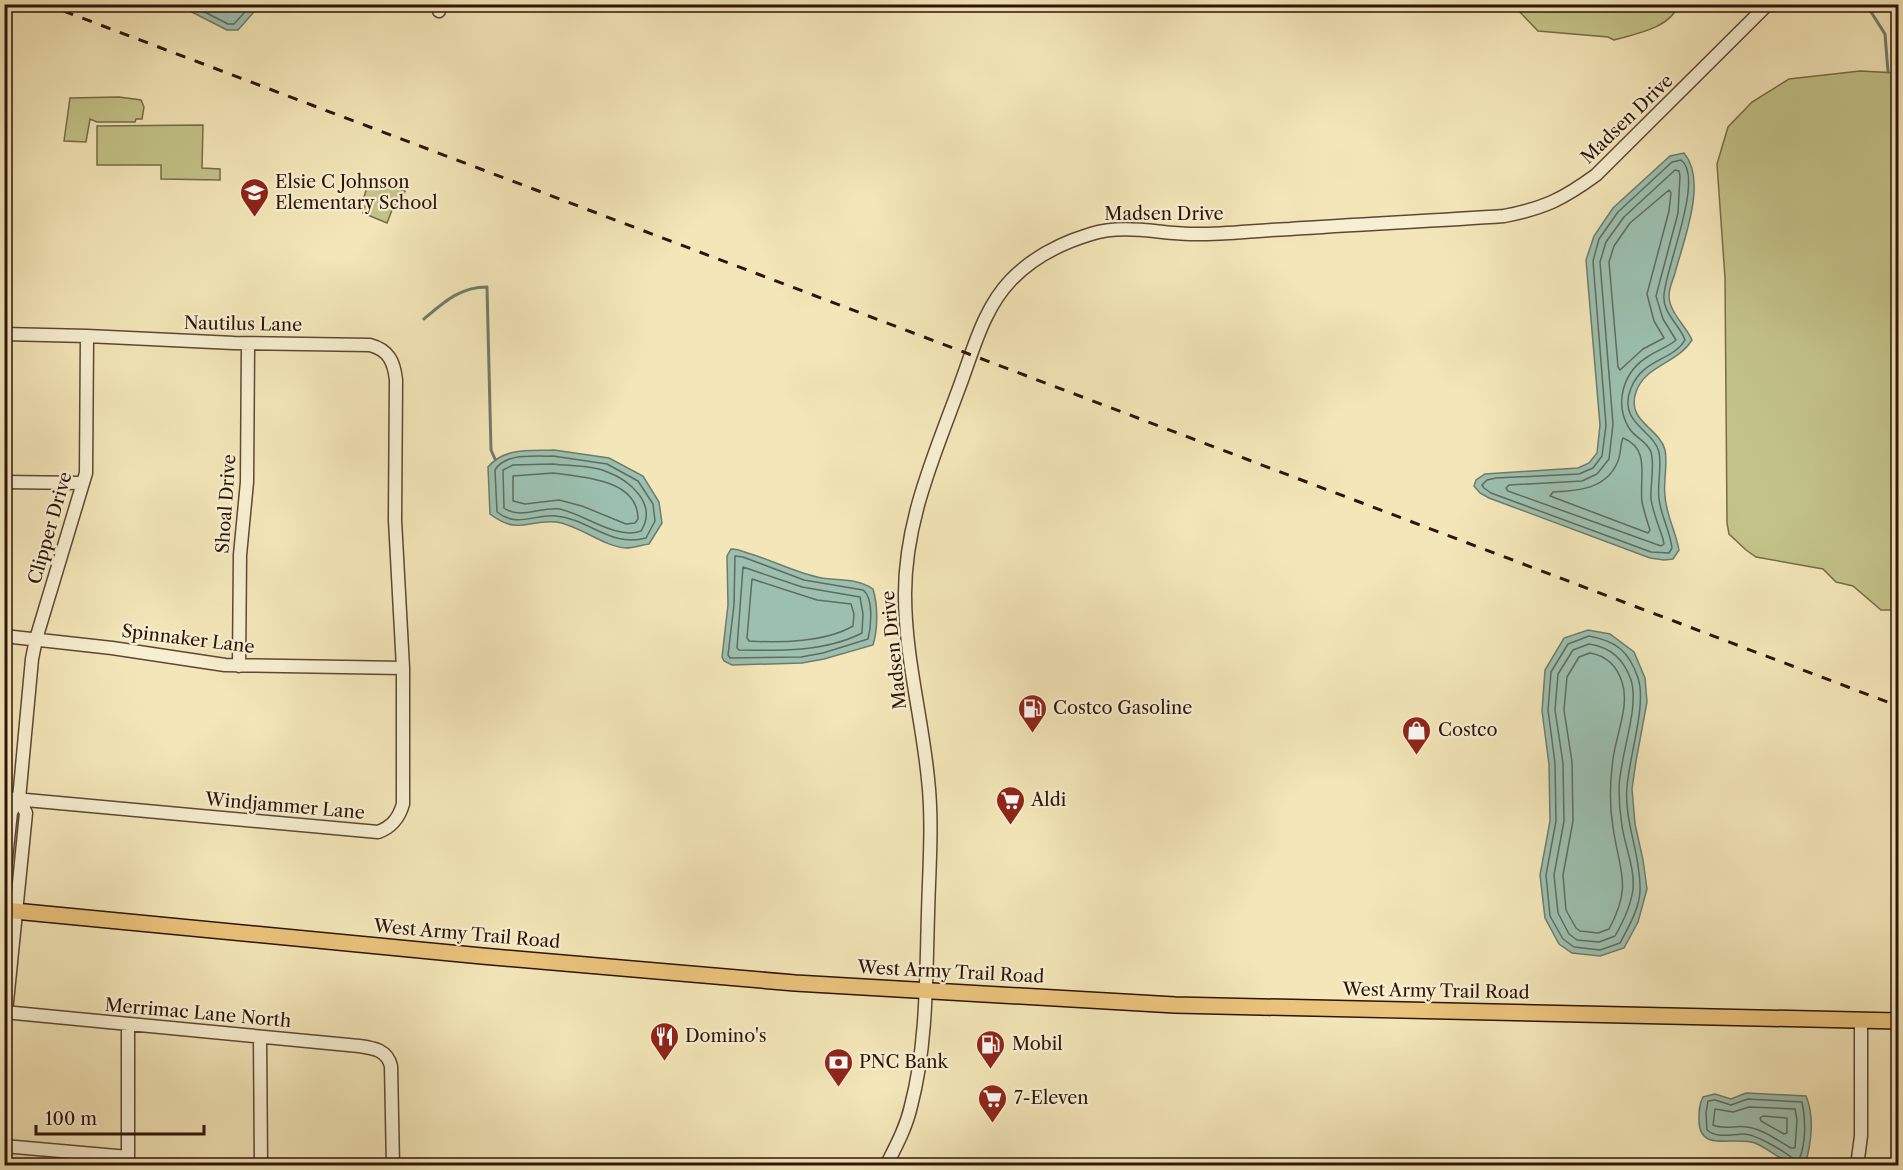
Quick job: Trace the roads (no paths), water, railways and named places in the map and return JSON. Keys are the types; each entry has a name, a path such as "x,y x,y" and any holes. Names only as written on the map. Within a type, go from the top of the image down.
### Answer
{"main road":[{"name":"West Army Trail Road","path":"10,910 795,983 1231,1007 1899,1021"}],"street":[{"name":"Madsen Drive","path":"886,1166 900,1138 911,1107 918,1069 925,990 930,837 929,792 906,625 905,595 908,553 923,485 971,354 994,302 1011,280 1033,260 1058,245 1095,232 1127,229 1190,234 1504,216 1535,210 1567,196 1596,175 1768,4"},
{"name":"Nautilus Lane","path":"4,334 248,344 370,345 382,349 390,357 395,369 396,442"},
{"name":"Clipper Drive","path":"4,877 11,812 19,799 32,659 36,639 83,483 87,462 87,336"},
{"name":"Shoal Drive","path":"239,666 240,555 248,482 248,344"},
{"name":"Windjammer Lane","path":"4,798 369,832 386,829 397,818 403,804 403,668 395,520 396,442"},
{"path":"4,482 83,483"},
{"name":"Spinnaker Lane","path":"4,636 239,666 403,668"},
{"name":"Clipper Drive","path":"5,1012 10,910 26,813 19,799"},
{"name":"Merrimac Lane North","path":"5,1012 359,1046 378,1050 390,1061 392,1075 393,1166"},
{"path":"1857,1166 1861,1136 1861,1020"},
{"path":"4,1146 128,1161 128,1024"},
{"path":"260,1037 261,1166"}],"water":[{"path":"178,5 260,5 238,30 227,30"},
{"path":"1684,153 1691,165 1694,195 1688,229 1669,296 1672,308 1692,340 1686,348 1646,376 1640,383 1634,402 1639,417 1657,435 1665,450 1666,503 1679,550 1673,559 1664,560 1650,558 1489,498 1474,486 1476,480 1485,474 1578,468 1589,463 1597,453 1600,425 1586,260 1594,236 1613,208 1670,156"},
{"path":"554,450 609,458 643,476 659,502 662,523 649,544 629,548 618,547 565,524 546,522 516,525 500,521 490,514 488,467 510,453"},
{"path":"731,549 743,551 813,576 855,581 873,589 877,617 873,645 802,663 732,665 724,661 722,657 728,605 727,556"},
{"path":"1588,630 1610,634 1634,652 1645,678 1647,702 1632,789 1635,824 1647,889 1638,922 1624,948 1600,956 1572,953 1559,944 1545,918 1540,875 1550,821 1549,764 1542,711 1545,670 1564,638"},
{"path":"1746,1093 1806,1096 1809,1104 1811,1131 1805,1165 1791,1163 1755,1143 1711,1140 1705,1137 1699,1120 1703,1097 1715,1094 1731,1099"}],"waterway":[{"path":"1866,4 1885,34 1888,72"},
{"path":"424,319 460,293 487,287 491,450 495,459"}],"railway":[{"path":"45,4 1898,706"}],"place":[{"name":"Elsie C Johnson Elementary School","path":"254,218"},
{"name":"Costco Gasoline","path":"1032,734"},
{"name":"Costco","path":"1417,756"},
{"name":"Aldi","path":"1010,826"},
{"name":"Domino's","path":"664,1062"},
{"name":"Mobil","path":"991,1070"},
{"name":"PNC Bank","path":"838,1088"},
{"name":"7-Eleven","path":"993,1124"}]}
